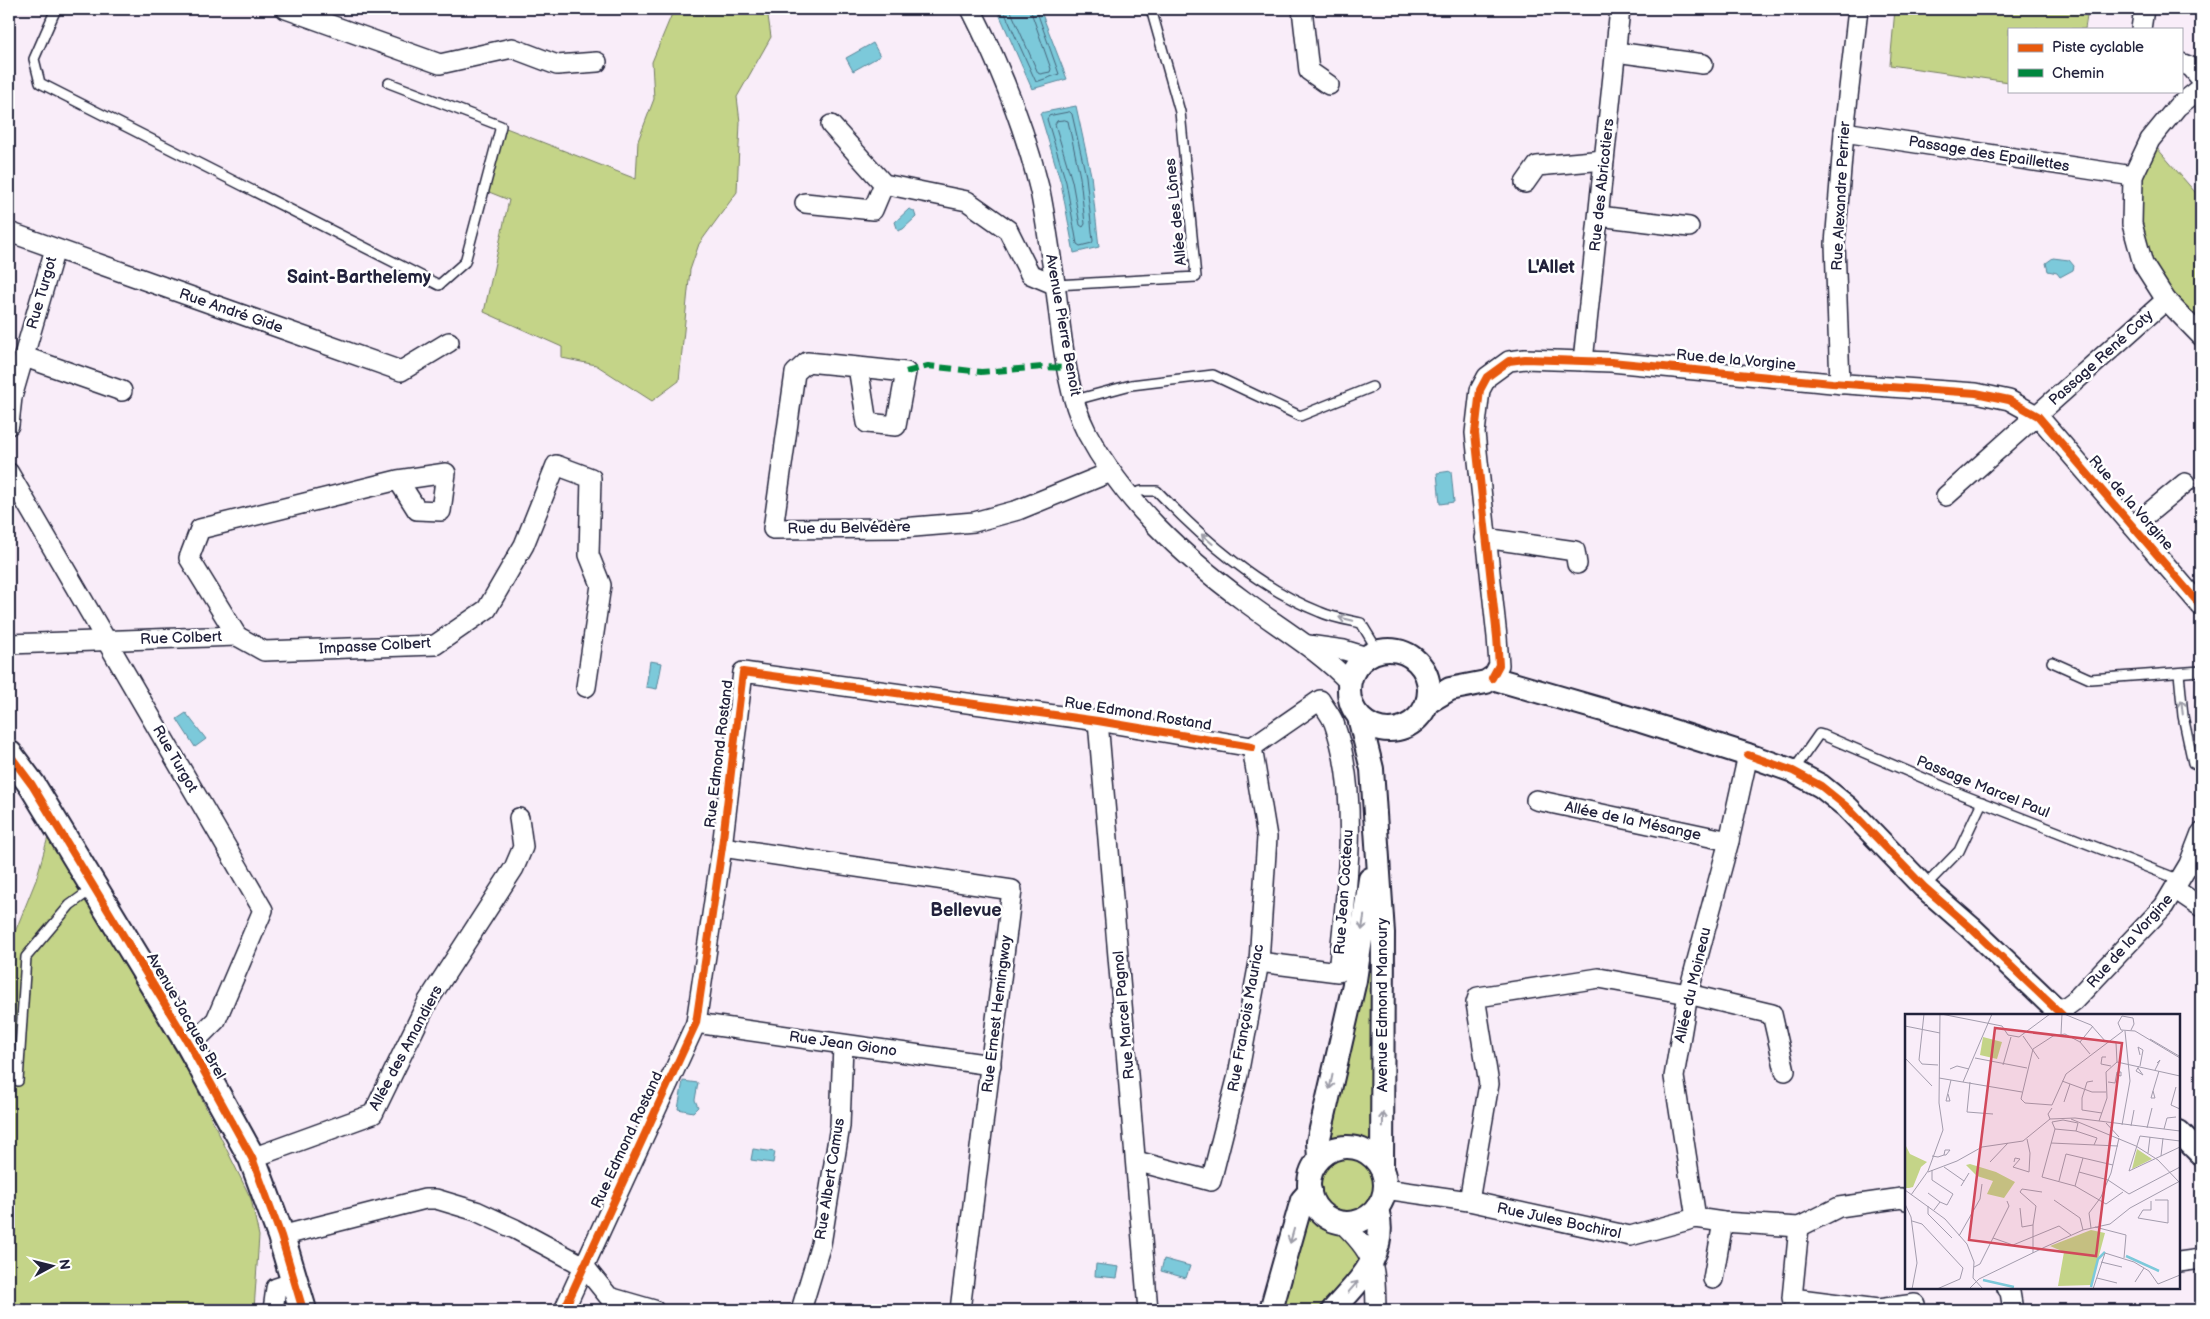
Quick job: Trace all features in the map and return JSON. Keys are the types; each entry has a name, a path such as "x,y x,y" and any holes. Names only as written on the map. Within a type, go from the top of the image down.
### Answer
{"main road":[{"name":"Avenue Jacques Brel","path":"9,754 32,785 94,887 188,1044 252,1158 282,1236 303,1310"}],"street":[{"path":"286,9 440,64 512,48 557,65 597,62"},
{"name":"Avenue Pierre Benoit","path":"971,9 1015,110 1040,192 1075,400 1086,432 1111,472 1147,517 1190,557 1244,601 1308,645 1350,683"},
{"path":"1302,9 1309,71 1329,85"},
{"name":"Rue des Abricotiers","path":"1583,361 1620,9"},
{"name":"Rue Alexandre Perrier","path":"1840,384 1835,244 1844,132 1858,9"},
{"path":"2141,28 2144,9"},
{"path":"1616,52 1703,64"},
{"path":"2182,63 2191,67 2201,79"},
{"path":"2201,88 2177,107 2150,140 2133,176 2132,224 2143,264 2166,300 2201,336"},
{"path":"831,125 884,184 967,201 1008,230 1030,274 1056,285"},
{"name":"Passage des Epaillettes","path":"1844,132 2133,176"},
{"path":"1525,183 1537,166 1604,160"},
{"path":"805,203 873,210 884,184"},
{"path":"1599,216 1689,227"},
{"name":"Rue André Gide","path":"9,232 401,370 449,342"},
{"name":"Rue Turgot","path":"9,425 12,396 55,248"},
{"name":"Passage René Coty","path":"1946,496 2166,300"},
{"path":"24,357 122,391"},
{"name":"Rue de la Vorgine","path":"1492,678 1498,665 1498,646 1485,538 1476,434 1480,390 1487,377 1510,361 1525,359 1583,361 1840,384 1976,393 2009,400 2038,416 2201,606"},
{"name":"Rue du Belvédère","path":"858,367 806,362 795,373 773,529 902,528 974,522 1018,510 1111,472"},
{"name":"Impasse Colbert","path":"237,636 264,651 435,645 487,609 524,545 556,465 591,478 589,554 601,585 586,687"},
{"name":"Rue Turgot","path":"9,473 263,910 216,1020 197,1039 188,1044"},
{"name":"Rue Colbert","path":"9,644 237,636 189,558 200,529 398,480"},
{"path":"2133,526 2186,482"},
{"path":"1485,538 1575,551 1577,564"},
{"name":"Avenue Pierre Benoit","path":"1308,645 1372,654"},
{"path":"1424,669 1430,691 1423,713 1415,721 1405,727 1394,730 1381,729 1369,725 1359,717 1350,695 1350,683 1353,673 1372,654 1391,650 1404,652 1415,659 1424,669 1464,686"},
{"name":"Rue Edmond Rostand","path":"564,1310 696,1023 722,848 743,672 1098,720 1252,747"},
{"path":"1428,702 1450,689 1486,682 1492,678 1641,721 1793,771 1821,786 1847,806 1924,887 1972,928 2060,1014"},
{"name":"Rue Jean Cocteau","path":"1252,747 1320,700 1333,721 1343,755 1348,815 1348,877 1338,972 1259,962"},
{"name":"Avenue Edmond Manoury","path":"1359,717 1372,769 1384,983 1380,1228 1373,1264"},
{"name":"Rue Marcel Pagnol","path":"1098,720 1148,1310"},
{"name":"Avenue Edmond Manoury","path":"1372,769 1387,737 1394,730"},
{"name":"Rue François Mauriac","path":"1136,1161 1211,1181 1238,1075 1259,962 1267,837 1252,747"},
{"name":"Allée du Moineau","path":"1696,1218 1674,1077 1688,994 1729,841 1748,755"},
{"name":"Allée de la Mésange","path":"1536,800 1729,841"},
{"name":"Allée des Amandiers","path":"252,1158 374,1114 428,1001 514,868 523,847 520,818"},
{"name":"Rue de la Vorgine","path":"2060,1014 2164,906 2178,885 2201,833"},
{"name":"Avenue Edmond Manoury","path":"1319,1159 1318,1142 1354,980 1376,841"},
{"name":"Rue Ernest Hemingway","path":"722,848 1012,890 960,1310"},
{"path":"2178,885 2201,907"},
{"path":"1469,1201 1489,1084 1476,1003 1478,997 1599,978 1688,994 1772,1014 1785,1071"},
{"name":"Rue Jean Giono","path":"696,1023 991,1065"},
{"name":"Rue Albert Camus","path":"801,1310 820,1244 840,1126 843,1045"},
{"path":"2180,1133 2201,1154"},
{"path":"1342,1223 1362,1220 1381,1189 1368,1153 1358,1148 1337,1148 1319,1159 1313,1169 1310,1191 1314,1203 1321,1212 1331,1219 1342,1223 1361,1240 1370,1255 1373,1264 1376,1310"},
{"name":"Rue Jules Bochirol","path":"1381,1189 1469,1201 1630,1236 1696,1218 1723,1222 1799,1227"},
{"path":"1271,1310 1302,1200 1310,1191"},
{"path":"1905,1200 1902,1198 1839,1207 1799,1227 1792,1298 1878,1310 1915,1304 1916,1310"},
{"path":"282,1236 425,1199 436,1199 476,1211 584,1266 609,1297 654,1310"},
{"path":"1713,1279 1723,1222"},
{"path":"2180,1262 2201,1259"},
{"path":"1333,1310 1373,1264"},
{"path":"273,1310 276,1288 295,1282"},
{"path":"2013,1289 2013,1310"}],"lane":[{"path":"56,9 34,59 40,83 439,285 466,262 500,126 389,82"},
{"name":"Allée des Lônes","path":"1056,285 1196,277 1180,112 1151,9"},
{"path":"1075,400 1131,386 1212,375 1300,416 1372,387"},
{"path":"1128,495 1142,491 1157,491 1206,539 1278,592 1322,613 1361,623 1372,654"},
{"path":"2052,662 2090,679 2201,671"},
{"path":"2179,673 2183,716 2193,763 2201,766"},
{"name":"Passage Marcel Paul","path":"1793,771 1819,734 2178,885"},
{"path":"1924,887 1959,851 1982,802"},
{"path":"18,1081 26,957 70,905 94,887"}],"green space":[{"path":"674,9 694,14 697,9 767,9 771,37 737,97 740,122 737,192 699,244 690,270 679,381 652,401 596,365 562,358 562,347 484,312 509,200 484,190 501,126 636,179 638,141 654,99 652,62"},
{"path":"1895,9 2088,9 2085,28 2008,28 2008,82 1890,65"},
{"path":"2150,140 2201,199 2201,314 2190,324 2143,264 2133,176"},
{"path":"48,837 190,1075 251,1199 259,1236 254,1310 9,1310 9,969 15,932 36,880"},
{"path":"1368,940 1378,941 1375,1143 1357,1138 1331,1141 1355,1030"},
{"path":"1340,1157 1352,1157 1366,1165 1374,1179 1372,1196 1366,1205 1352,1213 1340,1213 1330,1208 1323,1201 1318,1191 1318,1179 1323,1169 1330,1162"},
{"path":"1314,1218 1336,1228 1364,1261 1326,1310 1279,1310 1305,1223"}],"water":[{"path":"997,9 1040,9 1067,79 1032,89"},
{"path":"873,43 880,56 853,71 846,58"},
{"path":"1076,106 1091,175 1099,247 1074,253 1061,183 1040,113"},
{"path":"909,209 914,211 916,217 898,231 895,222"},
{"path":"2053,258 2069,260 2074,266 2073,270 2060,277 2057,273 2048,271 2046,263"},
{"path":"1451,471 1454,502 1440,504 1437,473"},
{"path":"650,661 662,663 657,689 646,687"},
{"path":"186,713 206,739 195,747 177,719"},
{"path":"683,1081 698,1083 695,1100 698,1107 693,1112 678,1109"},
{"path":"753,1149 775,1152 773,1163 751,1160"},
{"path":"1164,1259 1190,1266 1186,1278 1161,1271"},
{"path":"1096,1264 1119,1267 1117,1278 1095,1276"}],"marked path":[{"path":"906,372 928,366 981,372 1043,367 1068,368"}],"cycle path":[{"path":"1492,678 1499,665 1475,433 1480,390 1487,377 1509,361 1525,359 1611,362 1832,383 1976,393 2009,400 2038,416 2201,606"},
{"path":"564,1310 696,1023 722,847 743,672 1098,721 1252,747"},
{"path":"9,754 32,785 189,1044 252,1158 281,1236 303,1310"},
{"path":"1748,755 1793,771 1821,786 1847,807 1924,887 1971,928 2061,1014"}],"district":[{"name":"L'Allet","path":"1551,267"},
{"name":"Saint-Barthelemy","path":"359,277"},
{"name":"Bellevue","path":"966,910"}]}
